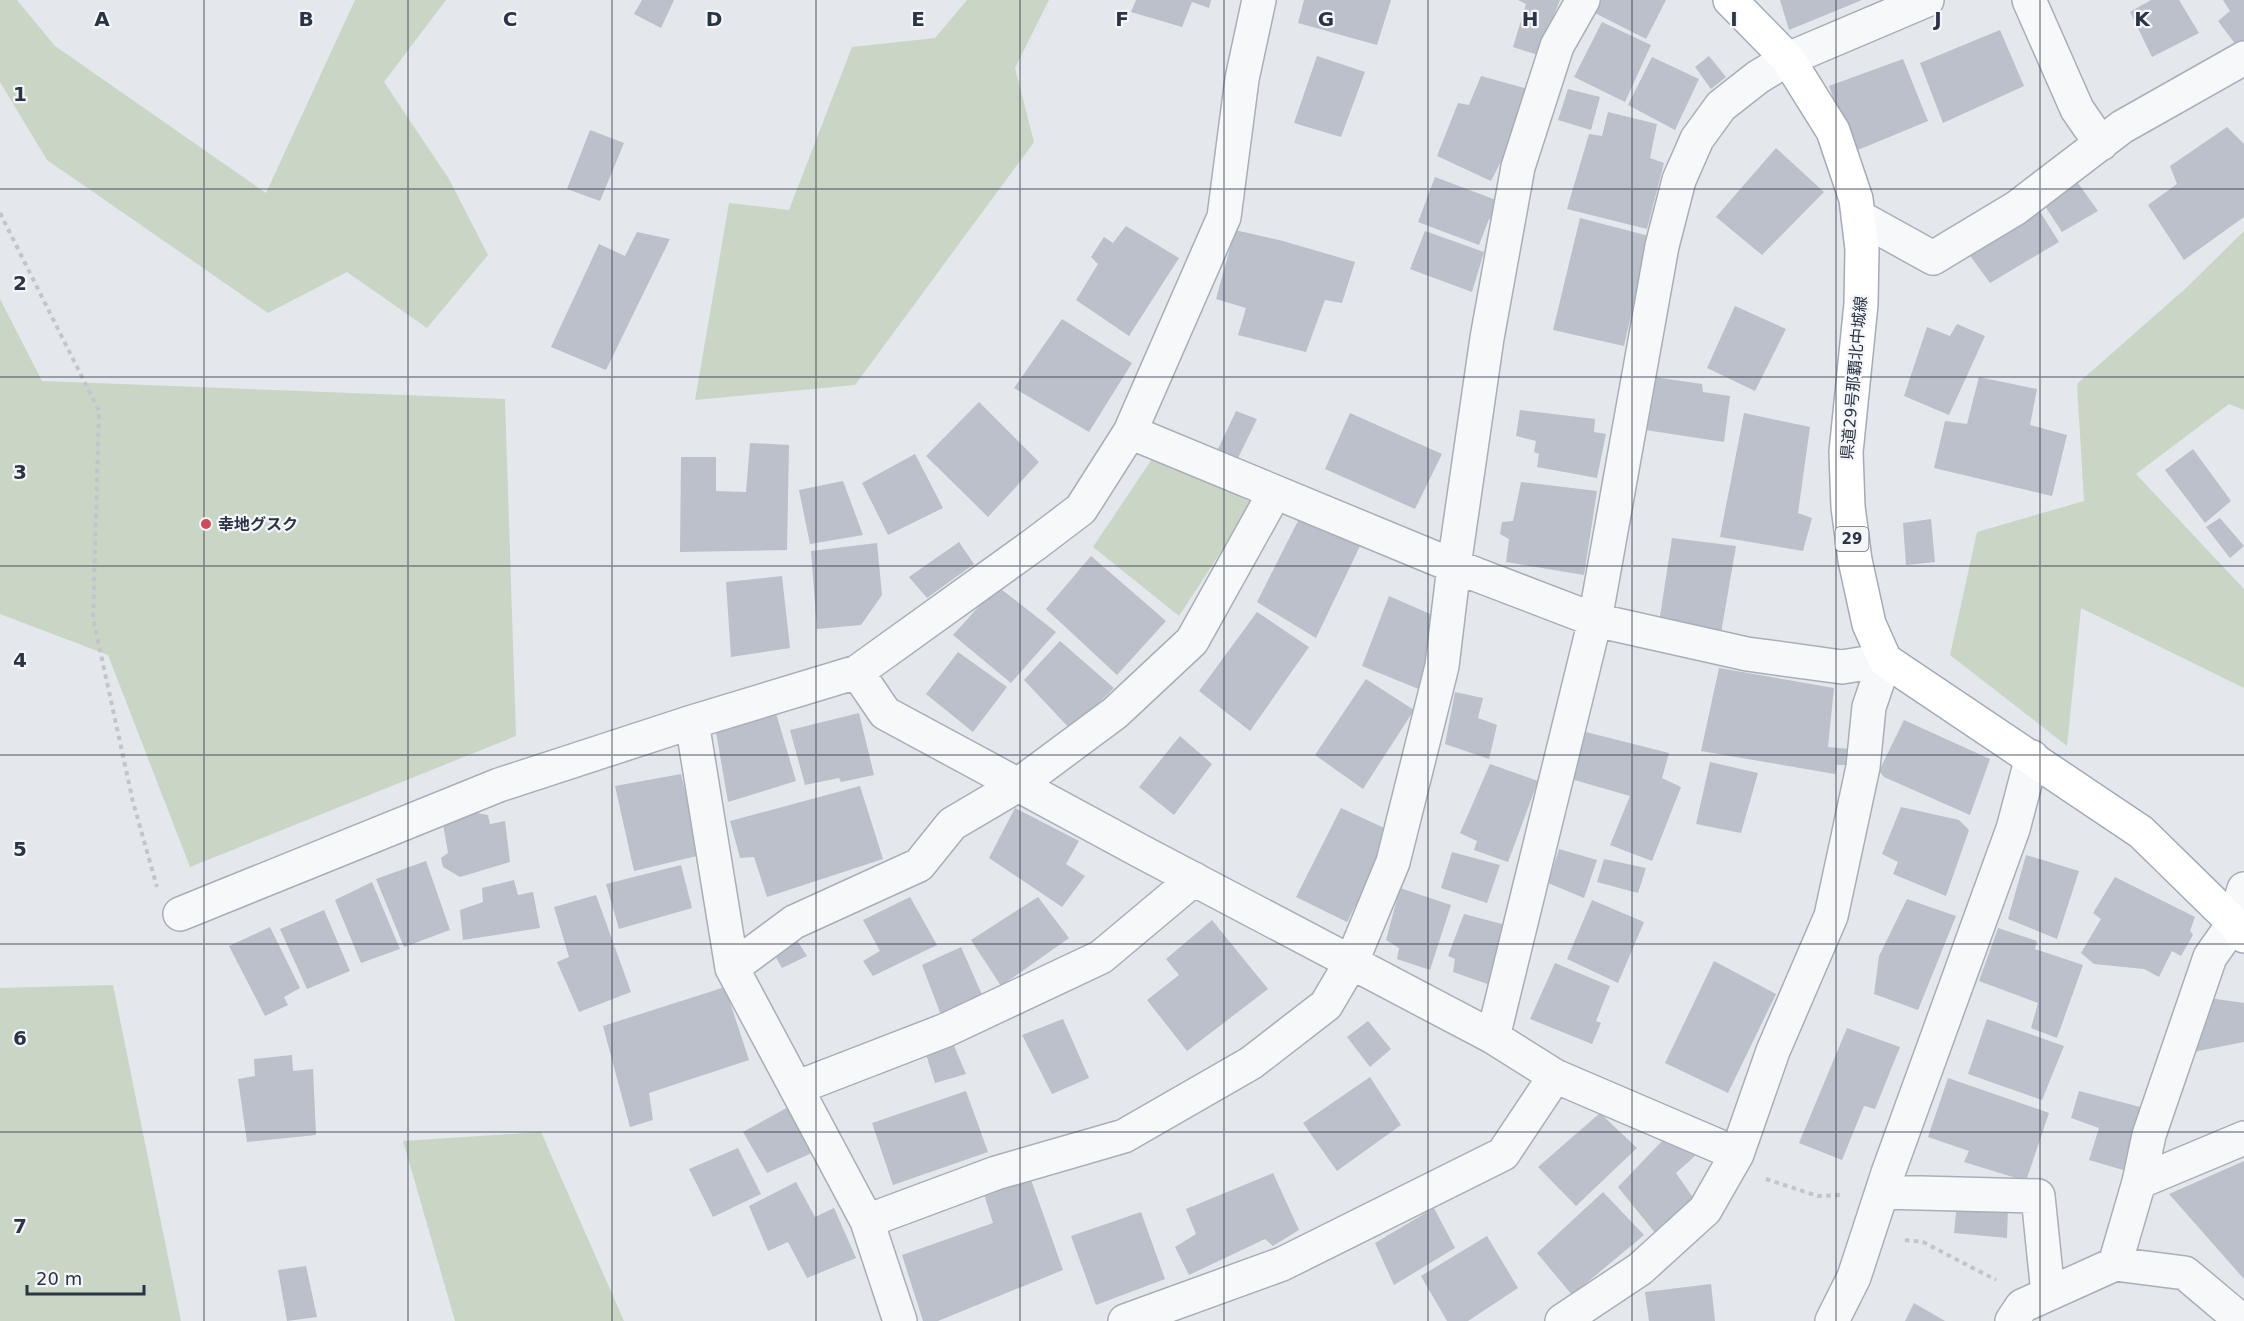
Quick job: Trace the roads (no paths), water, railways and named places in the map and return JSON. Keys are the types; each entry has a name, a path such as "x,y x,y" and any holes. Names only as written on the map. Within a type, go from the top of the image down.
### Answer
{"main road":[{"name":"県道29号那覇北中城線","path":"1730,0 1788,59 1833,130 1856,199 1862,249 1861,304 1846,452 1848,507 1855,560 1869,624 1885,660"},
{"path":"1885,660 2141,832 2239,930"}],"street":[{"path":"180,914 499,785 692,722 857,672 1080,509 1130,432 1224,217 1242,79 1259,0"},
{"path":"867,1221 996,1173 1124,1136 1251,1063 1326,1005 1352,962 1393,862 1442,666 1486,338 1518,167 1557,46 1583,0"},
{"path":"1493,1037 1595,620 1662,246 1679,180 1697,139 1721,106 1758,77 1788,59 1927,0"},
{"path":"2029,0 2077,109 2101,144"},
{"path":"1859,217 1933,258 2016,208 2122,127 2244,58"},
{"path":"1130,432 1454,566 1595,620 1747,654 1842,667 1885,660 1869,707 1863,767 1831,916 1773,1051 1734,1161 1705,1210 1640,1269 1562,1321"},
{"path":"732,968 794,922 919,865 952,824 1018,785 1115,713 1192,641 1275,492"},
{"path":"857,672 885,713 1493,1037 1555,1076 1734,1161"},
{"path":"692,722 732,968 867,1221 900,1321"},
{"path":"1832,1321 1854,1277 1882,1192 2013,829 2032,757"},
{"path":"796,1088 946,1029 1101,957 1194,879"},
{"path":"2115,1264 2139,1182 2149,1135 2210,957 2239,930 2244,889"},
{"path":"1125,1321 1282,1264 1503,1154 1555,1076"},
{"path":"2139,1182 2244,1138"},
{"path":"1882,1192 2038,1196 2048,1294"},
{"path":"2012,1321 2022,1306 2115,1264 2185,1273 2235,1319"}],"place":[{"name":"幸地グスク","path":"206,524"}]}
